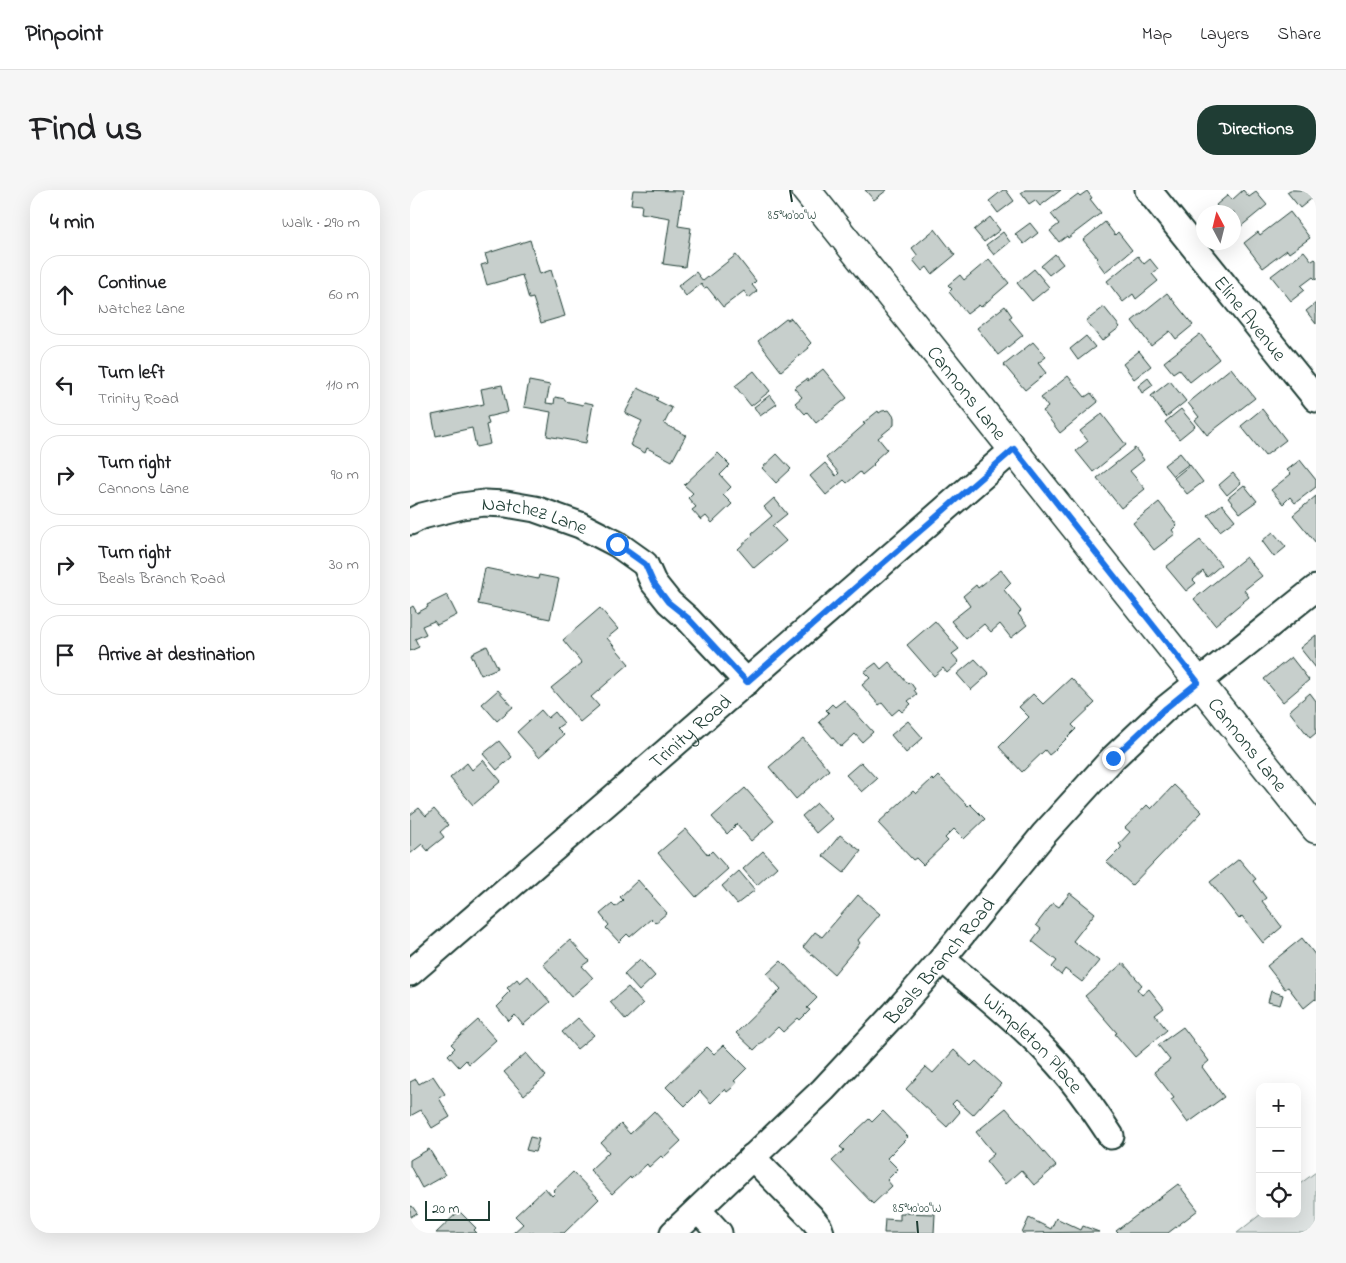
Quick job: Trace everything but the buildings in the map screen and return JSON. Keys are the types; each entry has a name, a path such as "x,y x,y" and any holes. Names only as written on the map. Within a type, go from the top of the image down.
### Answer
{"main road":[{"name":"Cannons Lane","path":"806,190 1316,829"}],"street":[{"name":"Eline Avenue","path":"1148,190 1316,399"},
{"name":"Trinity Road","path":"410,973 1014,449"},
{"name":"Natchez Lane","path":"410,522 422,516 462,506 484,503 506,504 535,509 580,525 617,544 645,564 653,582 668,602 688,618 747,682"},
{"name":"Beals Branch Road","path":"673,1233 823,1090 894,1014 942,959 1044,834 1113,758 1166,708 1316,588"},
{"name":"Wimpleton Place","path":"942,959 1019,1024 1057,1062 1085,1097 1111,1136"},
{"path":"752,1157 811,1217 821,1233"},
{"path":"698,1210 720,1233"}],"shaded area":[{"path":"1316,1172 1316,1233 1237,1233 1256,1218 1301,1218 1301,1183"}],"route":[{"path":"617,544 645,564 653,582 668,602 688,618 747,682 1014,449 1198,682 1166,708 1113,758"}]}
